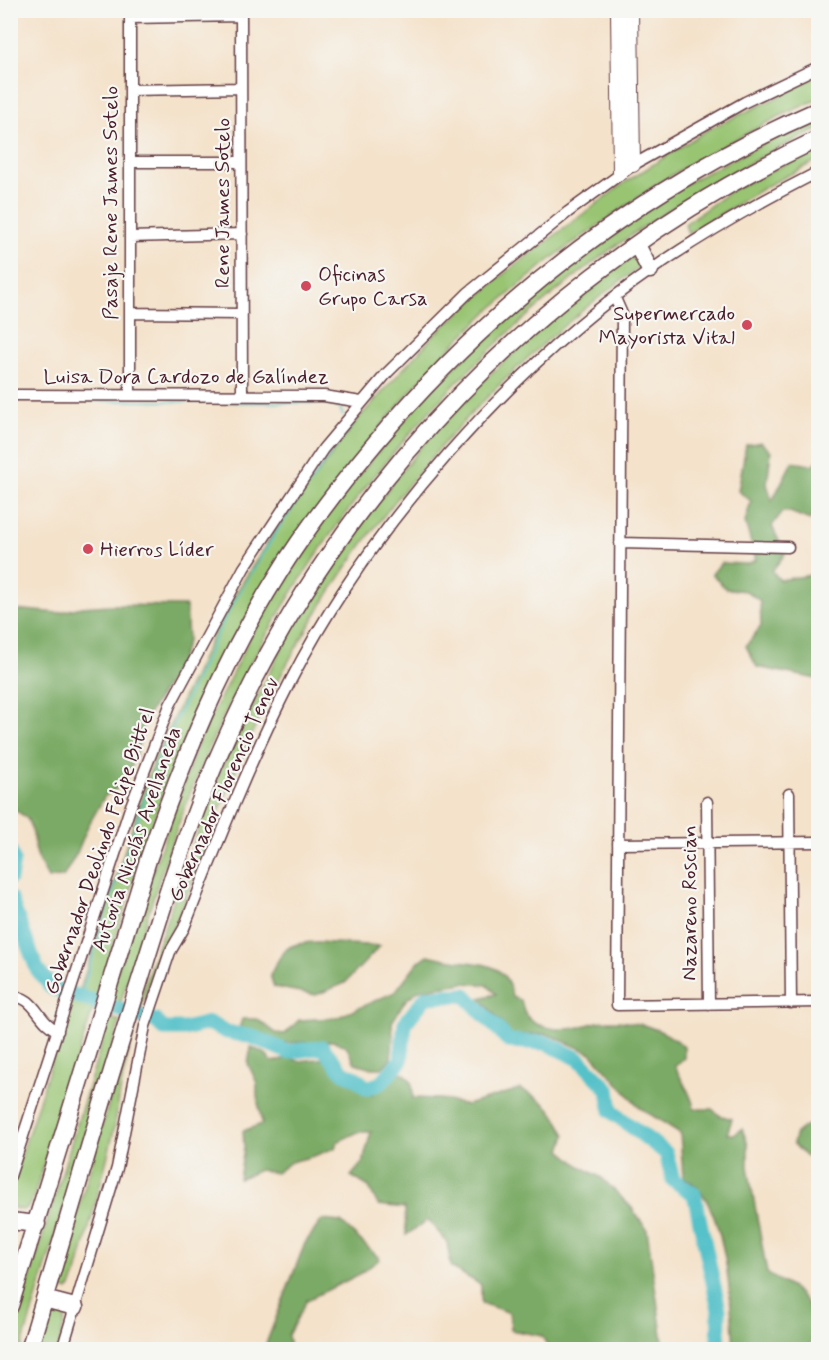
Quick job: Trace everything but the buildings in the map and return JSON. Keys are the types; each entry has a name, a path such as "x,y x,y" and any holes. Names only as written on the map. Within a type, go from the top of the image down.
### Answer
{"highway":[{"name":"Autovía Nicolás Avellaneda","path":"10,1306 167,803 190,745 222,676 261,602 286,561 350,474 412,400 461,349 546,273 611,226 688,176 752,141 819,110"},
{"path":"29,1350 132,1003 183,846 217,759 269,650 315,573 381,484 452,401 544,315 578,286 636,245 746,176 819,139"},
{"path":"636,245 651,270"},
{"path":"10,1221 37,1224"},
{"path":"44,1299 75,1307"}],"main road":[{"path":"618,10 620,173"},
{"path":"631,10 633,165"}],"street":[{"path":"130,14 241,13"},
{"name":"Rene James Sotelo","path":"241,13 242,395"},
{"name":"Pasaje Rene James Sotelo","path":"130,14 130,394"},
{"name":"Gobernador Deolindo Felipe Bittel","path":"10,1176 129,811 170,705 230,591 256,547 323,449 387,373 468,293 568,212 633,165 745,102 819,67"},
{"path":"130,90 241,88"},
{"path":"130,162 241,162"},
{"name":"Gobernador Florencio Tenev","path":"62,1350 117,1168 145,1026 170,952 184,928 248,770 292,678 339,598 378,542 429,477 481,418 561,341 651,270 731,218 819,172"},
{"path":"130,237 242,234"},
{"path":"615,298 622,314 616,1005 819,1002"},
{"path":"130,313 242,314"},
{"name":"Luisa Dora Cardozo de Galíndez","path":"10,395 324,396 361,402"},
{"path":"620,543 788,547"},
{"path":"789,794 790,1003"},
{"name":"Nazareno Roscian","path":"707,802 709,1004"},
{"path":"618,844 819,842"},
{"path":"10,996 22,998 33,1005 48,1027 57,1031"}],"green space":[{"path":"818,75 818,99 778,117 695,161 656,185 552,258 485,314 450,348 378,430 198,709 165,788 140,860 33,1199 23,1210 14,1208 11,1203 11,1187 71,1002 76,1002 154,759 224,612 275,530 359,418 434,335 505,273 624,183 707,130 778,97"},
{"path":"818,115 818,130 773,151 700,191 626,239 556,292 490,350 429,412 372,479 320,549 273,623 231,701 183,811 121,1001 116,1014 110,1018 120,1021 21,1349 11,1350 11,1340 109,1019 111,998 108,997 199,741 263,611 329,511 427,393 548,278 675,189"},
{"path":"818,148 818,160 767,186 688,234 685,224 732,190"},
{"path":"640,252 644,264 585,309 528,358 424,465 378,524 335,585 296,648 250,738 180,913 156,961 130,1047 113,1134 77,1273 68,1290 61,1289 58,1280 137,1005 199,827 220,770 295,622 365,519 423,444 487,377 574,299 600,277"},
{"path":"761,442 771,452 767,484 772,501 792,462 813,465 818,460 818,507 810,520 790,512 782,512 772,526 785,554 772,571 780,580 818,574 818,683 817,679 757,667 746,646 761,626 760,601 746,591 726,589 712,574 721,563 747,564 756,560 745,522 751,501 738,491 746,445"},
{"path":"186,606 188,639 178,667 144,721 135,759 122,785 105,796 63,877 48,878 39,861 27,818 11,807 11,611 58,613 81,607"},
{"path":"318,942 380,946 345,983 316,995 274,987 270,975 283,953 292,946"},
{"path":"428,955 479,963 501,972 510,986 512,997 521,1000 529,1019 542,1026 566,1029 600,1022 628,1022 658,1030 684,1047 684,1058 675,1066 689,1092 694,1109 712,1109 719,1115 732,1119 727,1134 735,1134 742,1129 748,1144 748,1167 767,1273 796,1291 805,1300 816,1334 809,1346 803,1350 734,1349 729,1288 722,1243 708,1203 698,1188 683,1177 680,1133 640,1108 591,1053 547,1034 512,1035 480,998 496,994 487,985 464,983 419,990 406,1000 392,1022 391,1059 382,1068 372,1068 355,1063 346,1046 334,1041 284,1043 239,1029 242,1019 257,1019 276,1033 285,1034 299,1020 336,1018 395,992 417,963"},
{"path":"251,1047 266,1054 272,1062 289,1058 300,1061 326,1058 338,1075 371,1095 400,1072 410,1079 413,1098 441,1099 466,1105 520,1089 543,1102 553,1112 566,1135 561,1150 580,1166 602,1178 631,1207 647,1230 664,1349 549,1349 542,1336 511,1330 510,1313 481,1303 481,1285 451,1267 447,1242 428,1220 406,1235 405,1208 378,1205 369,1187 351,1176 363,1162 371,1132 358,1132 337,1142 335,1148 291,1162 276,1173 260,1170 239,1179 244,1147 243,1131 262,1124 257,1083 248,1064"},
{"path":"807,1125 818,1126 818,1161 805,1156 793,1143 796,1133"},
{"path":"322,1220 341,1222 380,1259 358,1275 307,1300 288,1335 290,1349 264,1349 305,1243"},
{"path":"55,1311 61,1312 65,1319 58,1349 38,1350 48,1316"}],"waterway":[{"path":"55,400 327,403 340,408 343,416"},
{"path":"81,996 102,924 161,752 227,614 277,531 352,426"},
{"path":"10,851 13,860 10,878"},
{"path":"10,898 37,969 52,988 156,1021 164,1029 184,1029 209,1023 227,1032 253,1037 288,1052 322,1047 343,1072 356,1078 367,1088 381,1083 401,1060 405,1023 426,997 465,995 509,1041 546,1043 579,1059 608,1089 611,1111 666,1153 673,1180 694,1194 719,1310 718,1350"}],"place":[{"name":"Oficinas Grupo Carsa","path":"306,286"},
{"name":"Supermercado Mayorista Vital","path":"747,325"},
{"name":"Hierros Líder","path":"88,549"}]}
